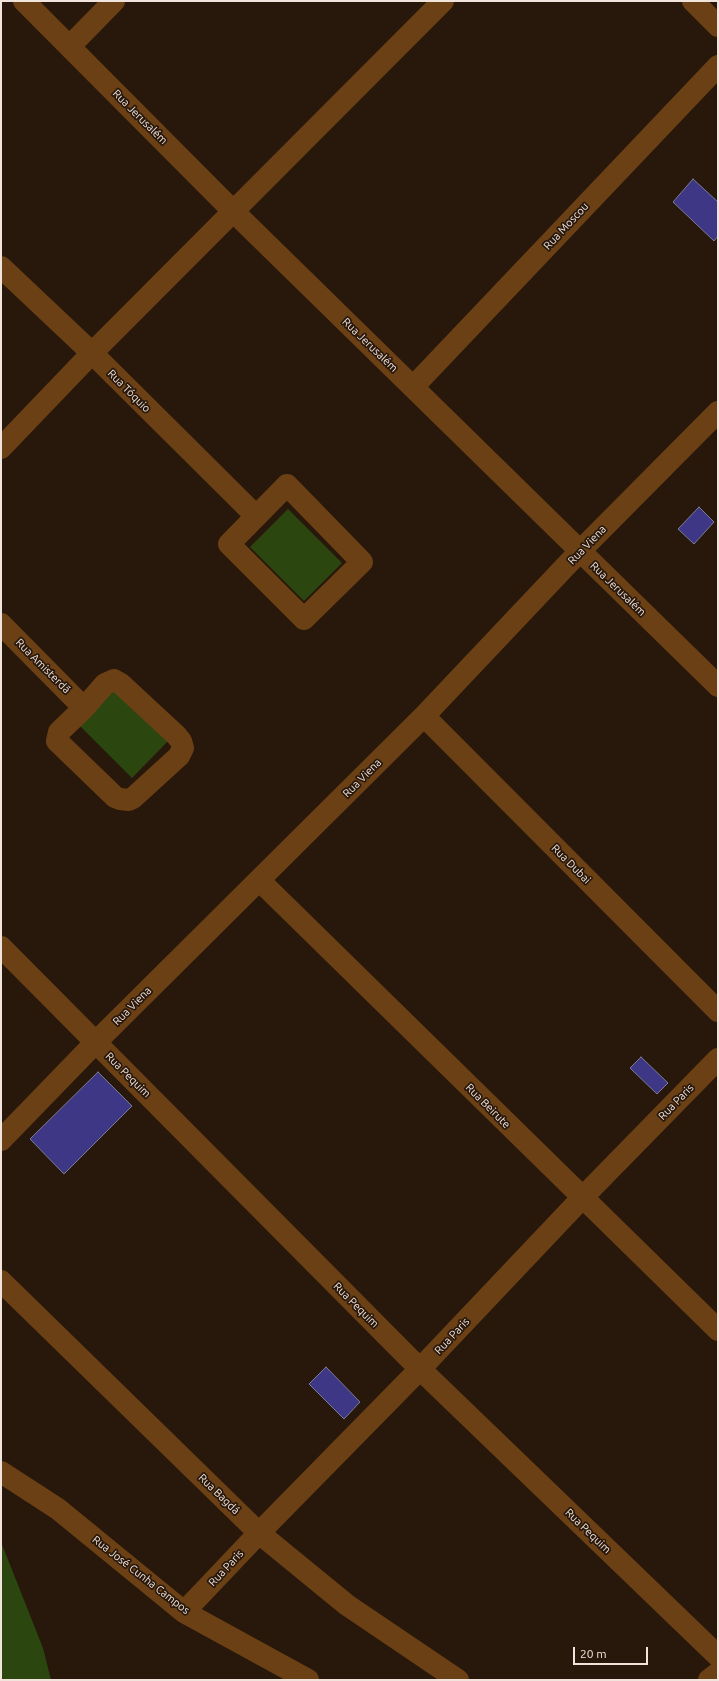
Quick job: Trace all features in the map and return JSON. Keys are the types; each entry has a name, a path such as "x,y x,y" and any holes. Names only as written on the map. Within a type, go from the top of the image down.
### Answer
{"street":[{"name":"Rua Jerusalém","path":"24,1 234,212 718,686"},
{"path":"70,46 114,1"},
{"path":"1,448 92,353 443,1"},
{"path":"693,1 718,26"},
{"name":"Rua Moscou","path":"413,387 718,66"},
{"name":"Rua Tóquio","path":"1,267 92,353 256,516"},
{"name":"Rua Viena","path":"1,1140 96,1042 424,716 580,552 718,412"},
{"path":"287,485 362,562 304,619 229,544 256,516 287,485"},
{"name":"Rua Amisterdã","path":"1,624 84,708"},
{"path":"114,680 121,684 176,735 181,741 183,748 179,756 133,798 129,800 120,799 57,741 59,732 84,708 105,684 114,680"},
{"name":"Rua Dubai","path":"424,716 718,1011"},
{"name":"Rua Beirute","path":"259,880 718,1330"},
{"name":"Rua Pequim","path":"1,947 420,1369 718,1656"},
{"name":"Rua Paris","path":"184,1612 259,1533 420,1369 582,1198 718,1059"},
{"name":"Rua Bagdá","path":"1,1281 259,1533 347,1605 458,1680"},
{"name":"Rua José Cunha Campos","path":"1,1472 58,1509 184,1612 308,1680"},
{"path":"709,1680 718,1673"}],"green space":[{"path":"288,509 342,563 304,601 250,547"},
{"path":"117,687 170,739 132,778 79,725"},
{"path":"1,1542 43,1648 51,1680 1,1680"}],"building":[{"path":"693,179 718,202 718,236 714,241 673,202"},
{"path":"699,507 714,522 694,544 678,529"},
{"path":"641,1057 668,1083 657,1094 630,1068"},
{"path":"98,1072 132,1106 64,1174 30,1139"},
{"path":"326,1367 360,1402 344,1419 309,1384"}]}
